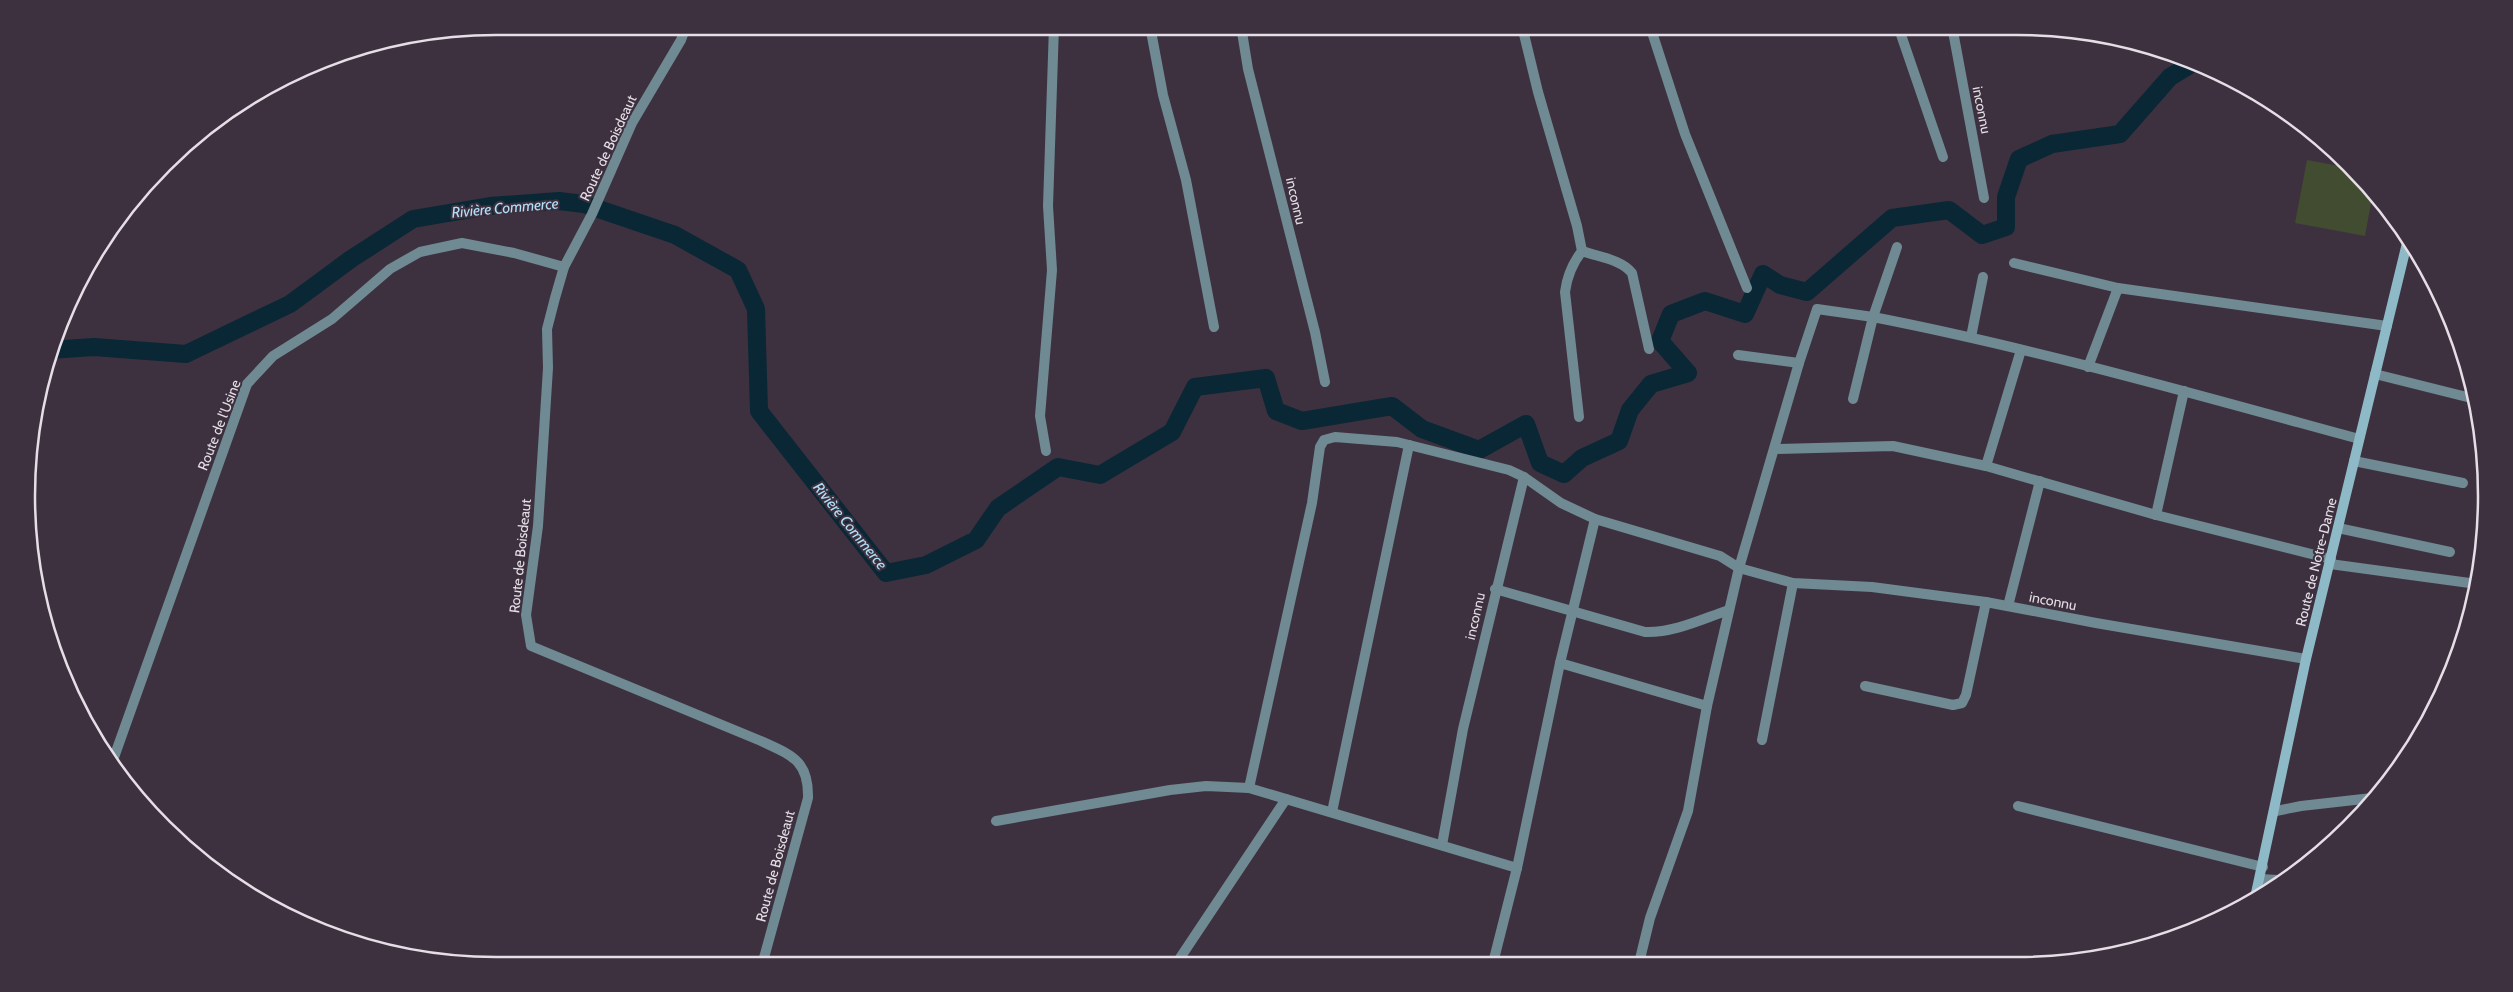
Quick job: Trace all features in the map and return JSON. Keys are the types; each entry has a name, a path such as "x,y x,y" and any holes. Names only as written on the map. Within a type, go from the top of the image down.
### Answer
{"street":[{"name":"Route de Boisdeaut","path":"683,35 632,123 592,214 564,267 548,329 548,368 538,526 526,615 531,646 753,737 788,753 802,766 807,775 808,798 764,957"},
{"path":"1046,451 1040,416 1052,270 1048,206 1054,35"},
{"path":"1152,35 1159,78 1186,180 1214,327"},
{"name":"inconnu","path":"1242,35 1248,69 1315,332 1325,382"},
{"path":"1524,35 1538,92 1578,226 1582,252 1570,269 1565,292 1579,417"},
{"path":"1653,35 1685,134 1747,288"},
{"path":"1901,35 1943,157"},
{"name":"inconnu","path":"1954,35 1984,198"},
{"name":"Route de l'Usine","path":"115,755 247,384 273,356 332,319 390,269 420,252 462,243 514,252 564,267"},
{"path":"1853,399 1873,317 1897,247"},
{"name":"Route de Notre-Dame","path":"2257,889 2276,812 2306,659 2405,249"},
{"path":"1582,252 1620,263 1632,273 1649,349"},
{"path":"2014,263 2118,288 2386,326"},
{"path":"1971,337 1983,277"},
{"path":"2088,367 2118,288"},
{"path":"1640,957 1650,918 1688,811 1707,706 1739,568 1799,363 1817,309 1873,317 1971,337 2184,391 2359,439"},
{"path":"1986,466 2021,350"},
{"path":"1738,355 1799,363"},
{"path":"2375,374 2467,397"},
{"path":"2156,515 2184,391"},
{"path":"1249,788 1312,503 1320,447 1324,440 1335,437 1409,445 1509,470 1524,476 1561,503 1596,520 1720,556 1739,568"},
{"path":"1332,812 1409,445"},
{"path":"1775,449 1893,446 1986,466 2156,515 2331,562 2469,583"},
{"path":"2354,461 2463,483"},
{"name":"inconnu","path":"1442,844 1463,729 1495,589 1524,476"},
{"path":"2008,606 2040,481"},
{"path":"1494,957 1517,868 1560,663 1596,520"},
{"path":"2338,528 2450,552"},
{"name":"inconnu","path":"1739,568 1793,583 1872,587 1986,602 2306,659"},
{"path":"1762,740 1793,583"},
{"path":"1495,589 1645,632 1657,632 1680,627 1729,610"},
{"path":"1865,686 1952,705 1962,703 1986,602"},
{"path":"1560,663 1707,706"},
{"path":"996,821 1170,790 1206,786 1249,788 1430,843 1442,844 1517,868"},
{"path":"1181,957 1286,799"},
{"path":"2276,812 2301,806 2365,799"},
{"path":"2018,806 2263,867"},
{"path":"2260,879 2272,880"}],"green space":[{"path":"2307,160 2339,166 2371,201 2365,236 2295,223"}],"waterway":[{"name":"Rivière Commerce","path":"59,349 94,347 186,354 290,304 351,259 413,219 490,206 559,201 584,204 675,235 738,270 756,309 759,411 886,573 926,565 976,540 998,508 1058,467 1100,475 1172,432 1195,387 1266,378 1276,411 1302,421 1392,406 1422,429 1479,450 1526,424 1540,463 1564,474 1582,458 1619,441 1630,410 1651,384 1688,373 1660,341 1671,314 1705,301 1745,314 1763,274 1780,285 1807,292 1892,218 1949,210 1982,235 2006,227 2006,197 2019,159 2052,144 2120,134 2170,77 2186,67"}]}
